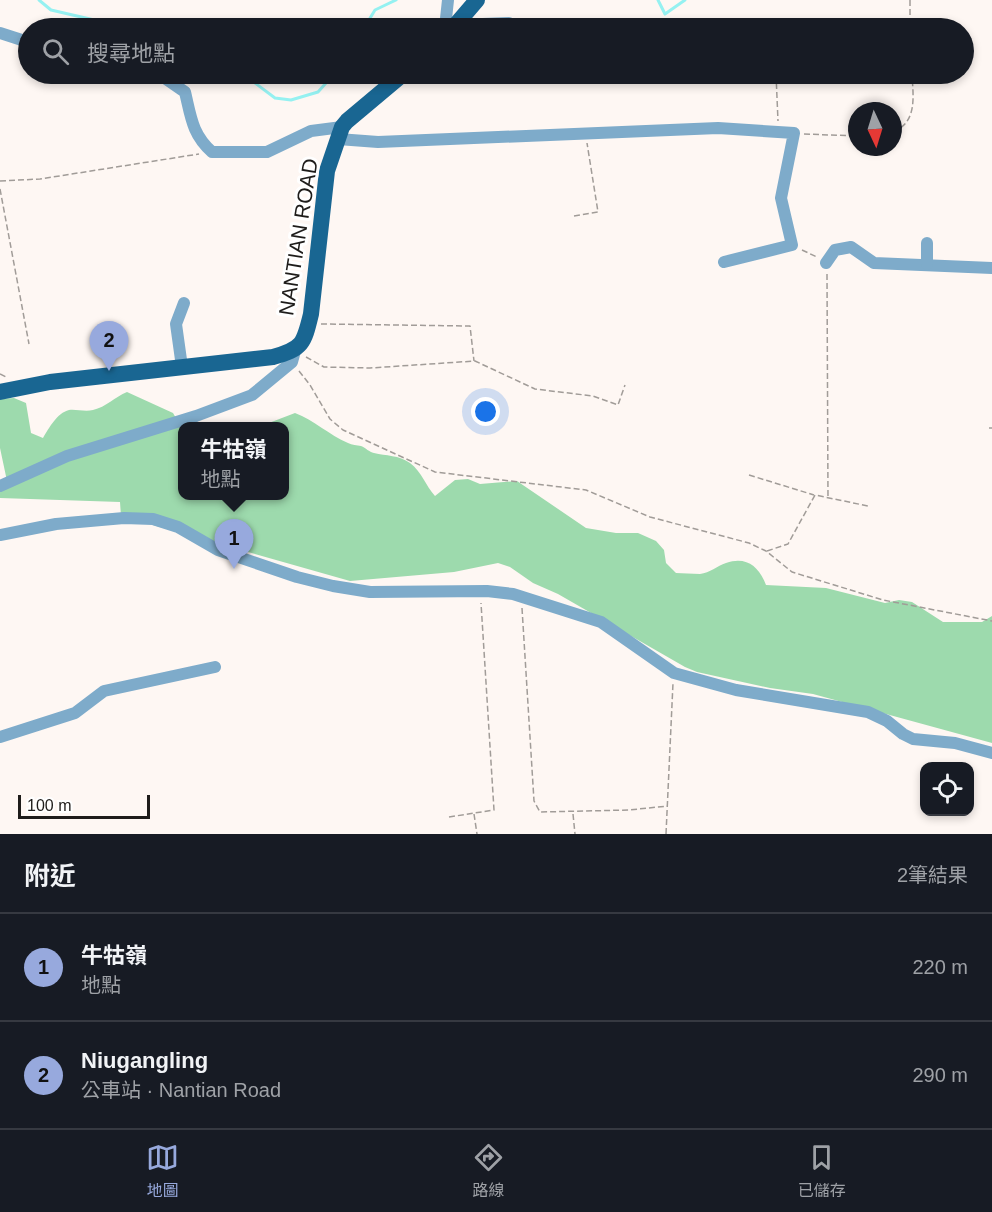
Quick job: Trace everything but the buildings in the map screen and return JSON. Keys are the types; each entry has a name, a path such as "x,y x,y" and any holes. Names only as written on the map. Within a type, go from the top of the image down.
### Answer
{"main road":[{"path":"460,18 477,0"},
{"name":"NANTIAN ROAD","path":"294,357 306,335 327,171 340,133 347,121 391,84"},
{"path":"0,392 50,382 273,357 294,357"}],"street":[{"path":"448,0 450,18"},
{"path":"0,33 18,39"},
{"path":"173,84 185,92 195,130 200,141 212,152 267,152 311,131 340,133 378,142 718,128 794,133 781,198 792,245 724,262"},
{"path":"927,243 927,264"},
{"path":"826,263 835,250 850,247 874,263 992,268"},
{"path":"182,367 176,324 184,303"},
{"path":"0,486 68,456 196,416 252,395 294,357"},
{"path":"0,535 56,524 124,518 153,519 178,527 218,550 297,577 333,586 370,592 475,591 513,594 601,622 674,674 736,690 868,712 913,739 955,743 992,753"},
{"path":"0,737 75,713 104,691 215,667"}],"path":[{"path":"910,0 910,18"},
{"path":"776,84 778,131"},
{"path":"902,128 911,114 912,84"},
{"path":"794,133 848,136"},
{"path":"574,216 598,212 585,134"},
{"path":"0,181 40,179 212,152"},
{"path":"0,189 29,344"},
{"path":"792,245 826,263 828,498"},
{"path":"308,324 470,326 475,362"},
{"path":"294,357 324,367 370,368 475,362 535,389 593,396 618,405 625,385"},
{"path":"294,357 330,418 343,430 435,472 586,490 650,518 749,543 766,551 792,572 883,600 992,621"},
{"path":"749,475 815,495 868,506"},
{"path":"766,551 788,544 815,495"},
{"path":"449,817 494,810 482,605 475,591"},
{"path":"522,608 534,801 540,812 668,806"},
{"path":"666,834 674,674"},
{"path":"573,812 574,834"},
{"path":"473,813 477,834"}],"green space":[{"path":"127,392 173,413 178,422 178,500 289,500 289,422 271,422 295,413 350,444 406,460 418,470 435,496 455,480 468,479 480,484 517,481 586,528 616,533 638,533 656,541 664,550 666,563 676,573 700,574 726,563 740,561 756,568 766,585 826,588 885,603 899,600 912,602 943,622 982,622 992,616 992,743 813,694 770,688 697,672 558,594 533,583 510,567 498,563 454,572 350,581 121,516 120,502 0,498 0,492 7,481 0,448 0,399 14,398 26,403 31,433 43,438 61,414 69,410 98,409"}],"waterway":[{"path":"39,0 51,10 86,18"},
{"path":"370,18 375,10 396,0"},
{"path":"658,0 665,14 685,0"},
{"path":"256,84 275,98 291,100 318,92 325,84"}],"place":[{"name":"Niugangling","path":"109,371"},
{"name":"牛牯嶺","path":"234,569"}]}
